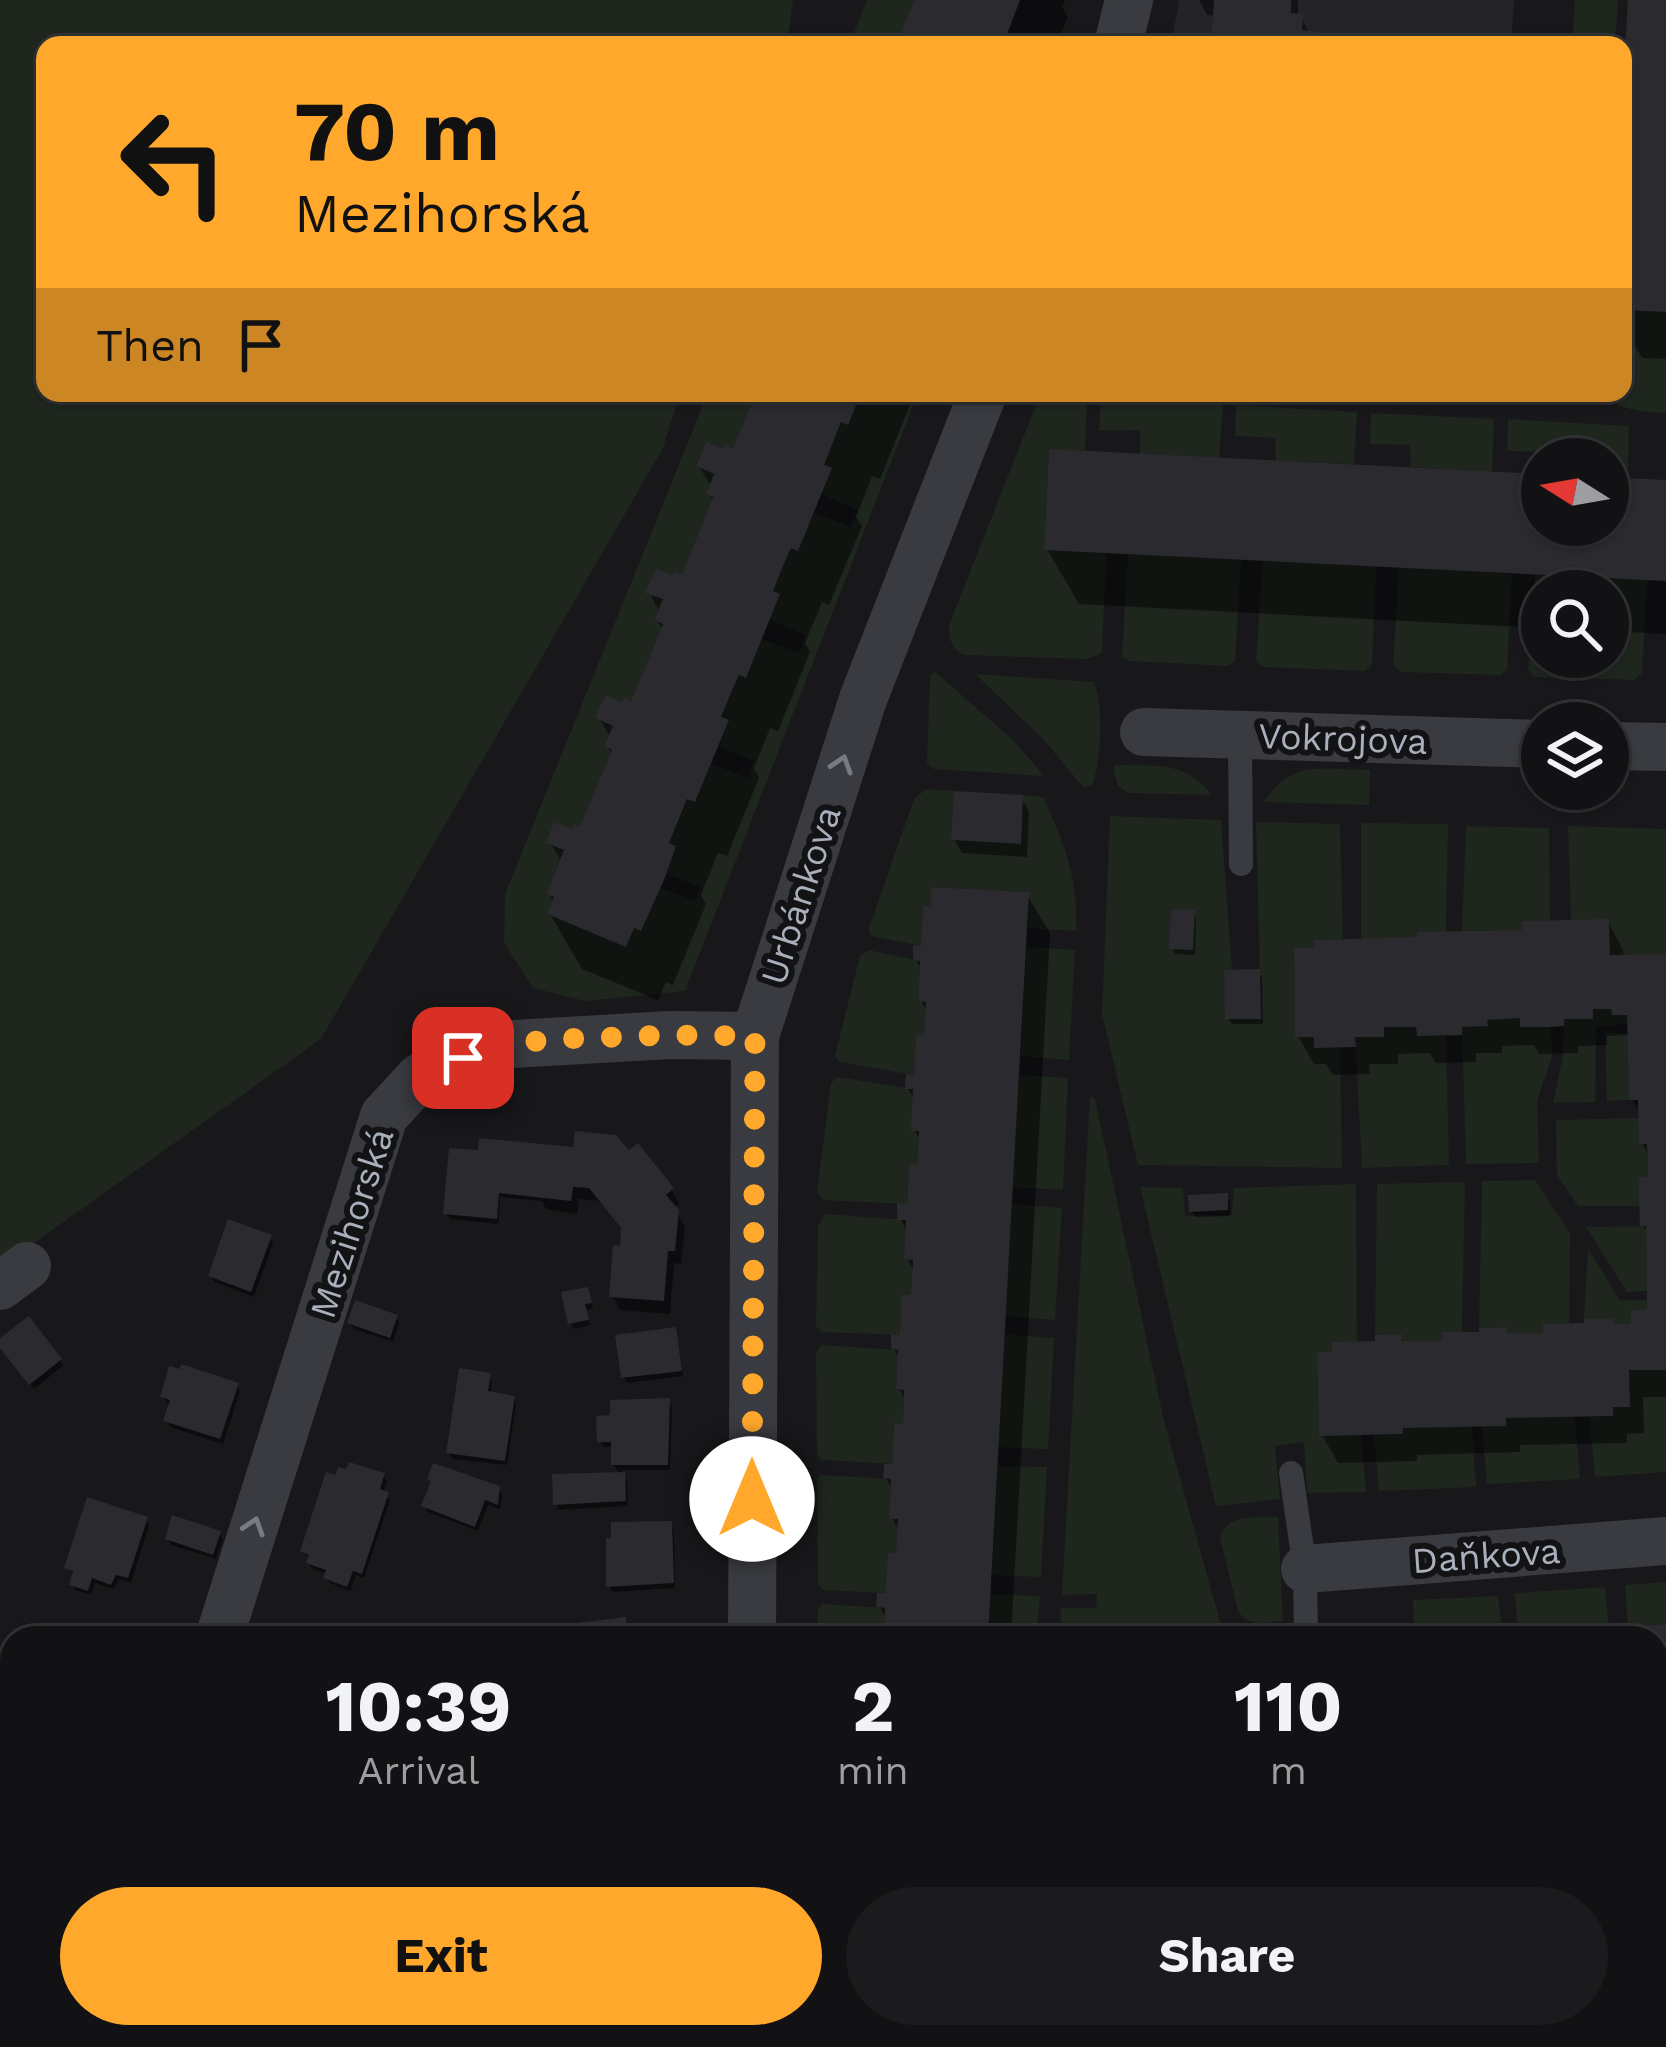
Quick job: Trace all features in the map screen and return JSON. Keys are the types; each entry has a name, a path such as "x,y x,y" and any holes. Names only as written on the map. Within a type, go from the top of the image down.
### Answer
{"street":[{"path":"1120,36 1129,0"},
{"name":"Urbánkova","path":"752,1626 755,1036 863,699 979,402"},
{"name":"Vokrojova","path":"1144,732 1521,743"},
{"path":"1629,747 1666,748"},
{"name":"Mezihorská","path":"223,1626 384,1116 419,1077 496,1045 670,1035 755,1036"},
{"name":"Daňkova","path":"1306,1569 1666,1541"}],"lane":[{"path":"1240,734 1241,864"},
{"path":"1291,1473 1306,1569 1306,1626"}],"shaded area":[{"path":"0,0 793,0 788,36 36,36 36,402 677,402 663,448 321,1039 0,1267"},
{"path":"867,0 914,0 900,36 853,36"},
{"path":"1179,0 1514,0 1512,36 1173,36"},
{"path":"1575,0 1618,0 1616,36 1573,36"},
{"path":"1632,310 1666,312 1666,413 1613,403 1632,402"},
{"path":"704,402 752,402 733,448 705,443 696,466 714,474 706,494 713,497 682,574 656,568 646,592 663,599 654,620 663,624 631,701 604,696 596,718 613,726 604,746 612,750 580,826 574,824 547,843 564,850 546,893 554,897 547,914 626,946 634,928 640,931 659,887 695,901 700,887 665,873 676,847 669,843 687,799 696,801 711,764 748,778 754,761 719,747 729,720 721,717 739,675 746,677 762,639 800,653 806,635 770,620 780,594 773,591 791,548 798,550 813,512 851,527 858,510 821,494 824,465 841,422 848,424 857,402 914,402 685,991 585,1001 533,988 504,943 505,894"},
{"path":"1037,402 1087,402 1085,451 1049,450 1044,549 1106,553 1102,653 1087,659 965,655 952,643 949,625"},
{"path":"1101,402 1223,404 1219,458 1140,454 1140,430 1099,431"},
{"path":"1236,405 1357,412 1354,464 1276,461 1275,438 1235,436"},
{"path":"1371,413 1494,419 1492,472 1411,467 1410,445 1370,444"},
{"path":"1508,419 1629,426 1629,438 1521,438 1521,451 1507,451"},
{"path":"1128,554 1241,560 1235,661 1228,666 1129,661 1122,656"},
{"path":"1263,561 1376,567 1372,665 1365,671 1262,667 1256,660"},
{"path":"1399,567 1512,574 1507,670 1500,675 1401,672 1393,665"},
{"path":"1629,579 1647,580 1642,673 1634,680 1569,678 1629,678"},
{"path":"935,672 1013,740 1044,776 934,769 927,763 930,675"},
{"path":"975,674 1094,682 1100,734 1092,786 1083,787 1043,739"},
{"path":"1115,765 1180,770 1212,795 1129,793 1118,786"},
{"path":"1370,770 1369,805 1264,802 1297,773"},
{"path":"926,789 954,791 952,840 1020,844 1023,795 1043,797 1068,862 1076,931 1028,928 1028,892 933,887 930,906 923,907 921,946 871,936 869,928 914,799"},
{"path":"1110,816 1221,820 1232,970 1224,971 1226,1019 1261,1018 1256,822 1340,824 1343,939 1314,940 1314,948 1294,949 1295,1037 1314,1037 1314,1048 1340,1047 1342,1168 1138,1165 1102,1014"},
{"path":"1361,823 1448,824 1446,932 1361,939"},
{"path":"1466,826 1549,828 1550,921 1523,921 1522,930 1462,931"},
{"path":"1568,826 1666,829 1666,954 1610,955 1609,920 1571,920"},
{"path":"1026,947 1075,950 1069,1060 1021,1056"},
{"path":"869,950 920,961 918,1001 926,1002 924,1035 916,1036 914,1075 840,1062 835,1056 860,956"},
{"path":"1593,1009 1627,1015 1628,1024 1596,1026 1595,1102 1553,1103 1563,1056 1564,1019 1592,1019"},
{"path":"1520,1018 1521,1027 1551,1027 1552,1057 1537,1101 1539,1163 1466,1164 1462,1027"},
{"path":"1384,1027 1416,1027 1417,1036 1446,1036 1449,1165 1362,1168 1355,1037 1383,1037"},
{"path":"1605,1033 1628,1033 1629,1100 1607,1101"},
{"path":"1019,1075 1068,1078 1063,1190 1013,1187"},
{"path":"837,1077 913,1089 919,1131 917,1165 909,1165 907,1204 823,1200 817,1192 831,1083"},
{"path":"1090,1096 1095,1099 1164,1421 1221,1626 1060,1626 1061,1608 1096,1608 1097,1594 1062,1595"},
{"path":"1639,1118 1639,1143 1647,1144 1648,1177 1638,1178 1639,1206 1578,1206 1557,1175 1556,1120"},
{"path":"1535,1180 1570,1233 1569,1324 1544,1324 1543,1333 1479,1328 1482,1181"},
{"path":"1465,1182 1462,1332 1442,1341 1375,1335 1377,1184"},
{"path":"1356,1184 1357,1342 1317,1353 1319,1435 1361,1435 1366,1492 1307,1493 1304,1442 1275,1446 1280,1499 1216,1506 1140,1187 1183,1188 1185,1216 1232,1215 1234,1188"},
{"path":"1012,1204 1062,1208 1055,1320 1006,1316"},
{"path":"825,1214 906,1220 904,1258 913,1260 911,1295 901,1296 900,1335 822,1332 816,1326 818,1226"},
{"path":"1646,1226 1647,1291 1627,1292 1586,1227"},
{"path":"1588,1249 1620,1300 1647,1300 1647,1310 1631,1311 1631,1324 1584,1319"},
{"path":"1004,1334 1054,1338 1048,1449 998,1447"},
{"path":"821,1345 898,1350 896,1389 904,1390 903,1424 894,1424 892,1464 821,1460 817,1454 816,1354"},
{"path":"1629,1370 1666,1370 1666,1472 1595,1477 1589,1417 1613,1416 1613,1407 1630,1406"},
{"path":"1575,1417 1580,1479 1487,1484 1482,1426 1506,1425 1506,1418"},
{"path":"1472,1426 1476,1487 1379,1491 1374,1435 1402,1434 1403,1428"},
{"path":"998,1466 1047,1467 1041,1577 992,1575"},
{"path":"817,1478 891,1479 889,1518 898,1519 896,1553 888,1553 885,1593 823,1590 818,1584"},
{"path":"1278,1517 1283,1621 1252,1622 1238,1611 1220,1537 1236,1520"},
{"path":"1666,1582 1666,1624 1628,1626 1625,1585"},
{"path":"1605,1587 1609,1626 1517,1626 1515,1593"},
{"path":"990,1594 1040,1596 1037,1626 989,1626"},
{"path":"1498,1596 1502,1626 1414,1626 1413,1600"},
{"path":"823,1604 885,1608 884,1626 818,1626 818,1609"}],"building":[{"path":"914,0 1020,0 1006,36 900,36"},
{"path":"1214,0 1291,0 1291,13 1303,14 1302,30 1321,32 1321,36 1212,36"},
{"path":"1628,0 1666,0 1666,312 1632,310 1632,36 1626,36"},
{"path":"752,402 857,402 848,425 841,422 824,465 832,468 798,551 791,548 781,571 773,591 780,594 746,678 739,675 721,717 729,720 695,802 687,799 669,843 676,846 664,880 641,931 634,928 626,947 547,914 554,897 546,894 564,850 546,843 554,822 572,829 574,824 580,826 612,750 604,746 613,726 595,718 605,695 631,701 663,624 654,620 663,599 645,593 656,568 682,574 713,497 706,494 714,474 696,466 706,442 733,448"},
{"path":"1049,449 1521,473 1521,546 1629,546 1629,478 1666,480 1666,581 1629,579 1629,570 1521,570 1521,574 1044,550"},
{"path":"954,791 1023,795 1021,844 951,840"},
{"path":"932,887 1029,892 989,1626 884,1626 885,1608 876,1607 877,1593 885,1593 888,1553 896,1553 898,1519 889,1519 891,1479 883,1478 884,1464 892,1464 894,1423 903,1424 904,1390 896,1389 898,1350 891,1349 891,1334 900,1335 901,1295 911,1295 913,1260 904,1259 906,1220 897,1220 897,1203 907,1204 909,1164 917,1165 919,1131 911,1131 913,1089 905,1089 906,1074 914,1075 916,1035 924,1035 926,1002 918,1001 920,961 913,960 913,945 921,946 923,906 930,906"},
{"path":"1171,909 1195,910 1193,950 1169,949"},
{"path":"1609,919 1610,955 1666,954 1666,1370 1629,1370 1630,1407 1613,1407 1613,1416 1506,1418 1506,1426 1319,1436 1317,1352 1332,1352 1332,1342 1375,1341 1375,1335 1402,1334 1402,1341 1442,1341 1441,1332 1479,1332 1479,1328 1543,1333 1543,1324 1584,1323 1584,1319 1631,1324 1631,1310 1647,1310 1646,1226 1640,1226 1638,1177 1648,1177 1647,1144 1639,1144 1638,1100 1629,1100 1627,1015 1593,1009 1593,1019 1564,1019 1564,1026 1551,1027 1520,1027 1520,1018 1487,1020 1488,1026 1462,1027 1462,1035 1417,1036 1416,1027 1384,1027 1384,1037 1355,1037 1356,1047 1314,1048 1314,1037 1295,1037 1294,948 1314,948 1313,940 1522,930 1522,921"},
{"path":"1260,969 1261,1019 1225,1019 1224,970"},
{"path":"575,1131 616,1135 629,1150 638,1143 674,1188 666,1195 679,1210 675,1251 668,1251 664,1301 609,1297 613,1245 620,1246 621,1228 589,1188 573,1187 571,1201 499,1193 497,1219 443,1214 449,1148 478,1150 479,1138 573,1147"},
{"path":"1228,1193 1228,1210 1189,1212 1188,1195"},
{"path":"228,1219 272,1235 251,1292 208,1276"},
{"path":"588,1287 589,1320 568,1324 561,1292"},
{"path":"355,1300 398,1315 390,1338 347,1323"},
{"path":"29,1316 62,1359 29,1385 0,1348 0,1338"},
{"path":"676,1327 682,1371 621,1378 615,1335"},
{"path":"181,1364 239,1383 220,1439 163,1421 170,1400 160,1397 169,1366 180,1369"},
{"path":"459,1368 491,1373 488,1391 515,1396 505,1461 446,1453"},
{"path":"670,1398 668,1465 611,1465 611,1442 597,1442 596,1416 610,1415 610,1400"},
{"path":"349,1462 385,1473 380,1489 389,1492 362,1574 353,1571 347,1587 323,1578 326,1570 306,1563 309,1555 300,1551 326,1472 335,1475 338,1467 346,1469"},
{"path":"433,1463 500,1486 498,1505 485,1500 475,1527 421,1506"},
{"path":"625,1472 626,1501 553,1505 552,1474"},
{"path":"87,1497 148,1517 128,1578 116,1575 111,1585 92,1578 88,1591 69,1585 73,1571 64,1568"},
{"path":"172,1515 221,1531 213,1555 165,1539"},
{"path":"672,1521 674,1583 606,1587 606,1538 611,1538 611,1522"},
{"path":"626,1617 627,1626 551,1626"}],"route":[{"path":"463,1058 496,1045 560,1039 755,1036 752,1499"}]}
